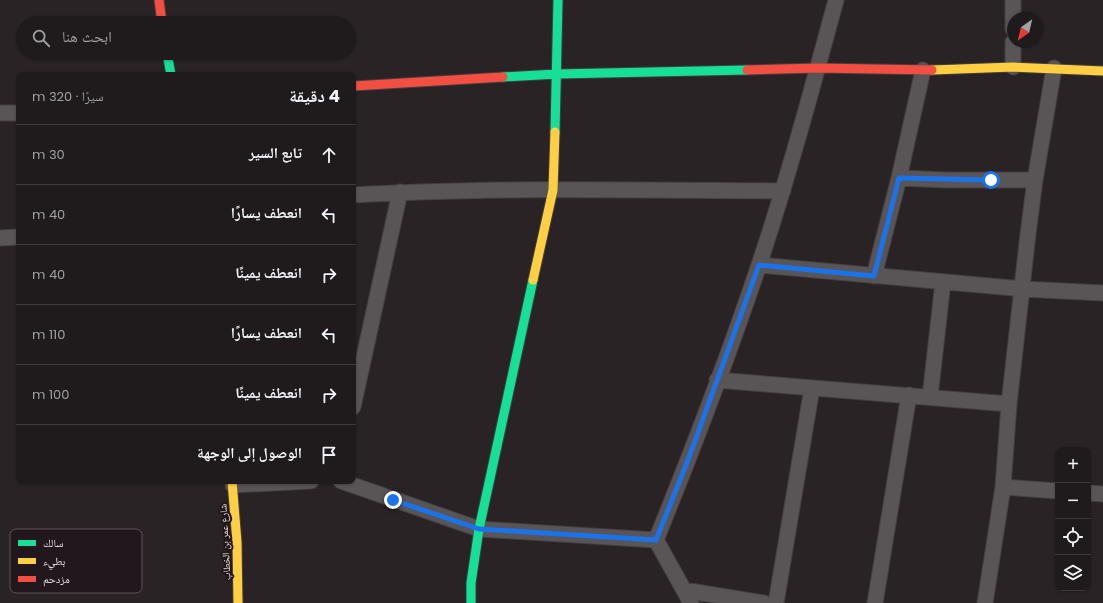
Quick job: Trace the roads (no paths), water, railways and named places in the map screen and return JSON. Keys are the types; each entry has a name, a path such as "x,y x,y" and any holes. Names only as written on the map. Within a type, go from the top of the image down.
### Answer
{"street":[{"path":"160,0 161,16"},
{"path":"471,603 471,583 479,529 553,190 558,0"},
{"path":"656,540 718,380 759,265 818,68 836,0"},
{"path":"1013,0 1013,12"},
{"path":"1013,48 1014,67"},
{"path":"168,60 170,72"},
{"path":"356,86 557,74 818,68 923,70 1014,67 1103,70"},
{"path":"985,603 1003,487 1010,404 1035,180 1054,68"},
{"path":"874,276 899,178 923,70"},
{"path":"0,113 16,113"},
{"path":"899,178 947,180 1035,180"},
{"path":"356,195 400,192 553,190 782,191"},
{"path":"356,393 400,192"},
{"path":"0,238 16,237"},
{"path":"759,265 1022,289 1103,293"},
{"path":"930,397 943,282"},
{"path":"718,380 1010,404"},
{"path":"776,603 812,388"},
{"path":"876,603 909,395"},
{"name":"شارع عمر بن الخطاب","path":"232,484 237,542 238,603"},
{"path":"350,484 479,529 656,540"},
{"path":"1003,487 1055,491"},
{"path":"1091,493 1103,494"},
{"path":"656,540 687,596 764,603"}]}
